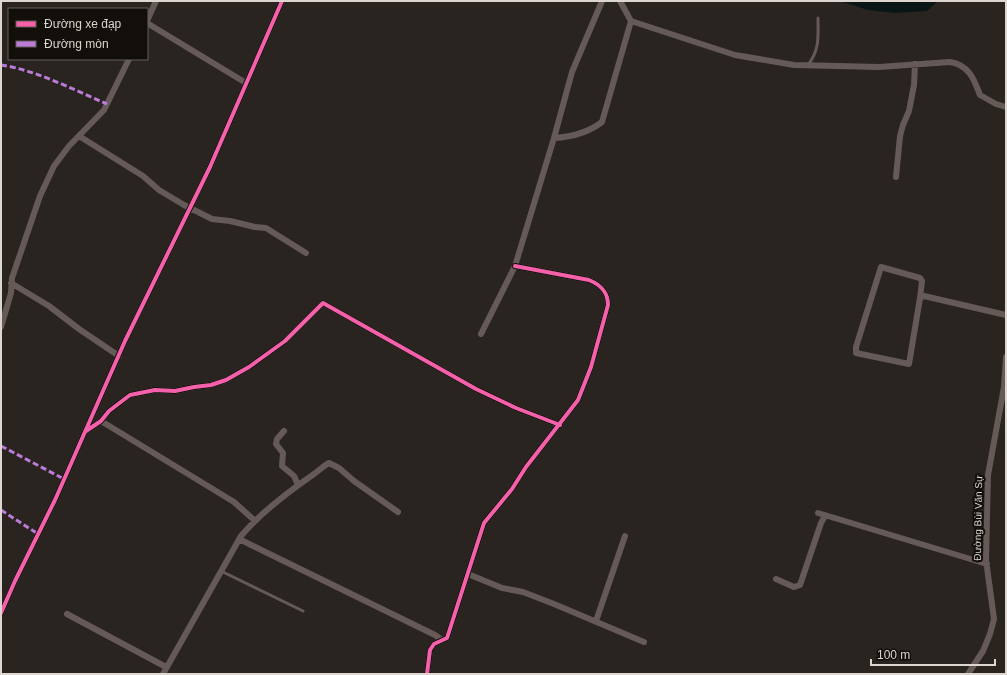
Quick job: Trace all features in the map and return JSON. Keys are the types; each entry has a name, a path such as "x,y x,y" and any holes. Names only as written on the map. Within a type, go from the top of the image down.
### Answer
{"street":[{"path":"148,20 156,1"},
{"path":"1,613 55,500 119,356 210,167 282,1"},
{"path":"481,334 515,266 554,138 572,72 602,1"},
{"path":"620,1 631,21 734,55 794,65 879,67 950,62 956,63 963,66 973,76 980,95 996,104 1006,107"},
{"path":"554,138 595,128 602,122 631,21"},
{"path":"148,23 246,83"},
{"path":"1,327 11,293 12,278 40,196 54,166 69,146 104,110 129,60"},
{"path":"896,177 900,136 909,111 914,85 915,64"},
{"path":"79,136 143,176 150,184 190,208 212,218 266,228 306,253"},
{"path":"427,674 430,650 434,644 448,638 484,523 512,489 526,467 578,400 591,368 608,305 608,297 597,283 589,280 515,266"},
{"path":"880,267 920,278 922,281 920,298 909,364 856,353 856,347 880,267"},
{"path":"11,283 49,306 79,329 119,356"},
{"path":"920,298 927,296 1006,314"},
{"path":"86,431 101,421 109,411 130,396 155,390 175,391 211,385 226,380 249,367 285,341 323,302 476,389 516,408 560,425"},
{"name":"Đường Bùi Văn Sự","path":"968,674 983,651 994,619 987,564 988,476 1004,387 1006,357"},
{"path":"101,421 234,502 254,520"},
{"path":"284,431 277,439 276,444 283,453 282,466 294,476 298,484"},
{"path":"163,674 239,539 254,520 322,466 329,463 339,468 354,481 398,512"},
{"path":"818,514 987,564"},
{"path":"776,579 794,587 800,585 821,523 825,516"},
{"path":"596,621 625,536"},
{"path":"239,539 421,628 442,640"},
{"path":"468,574 502,588 523,592 644,642"},
{"path":"67,614 166,667"}],"lane":[{"path":"808,65 817,52 818,18"},
{"path":"221,571 303,611"}],"shaded area":[{"path":"840,1 938,1 927,11 895,13 868,10"}],"marked path":[{"path":"1,65 28,71 107,104"},
{"path":"1,446 64,479"},
{"path":"1,510 38,534"}],"cycle path":[{"path":"1,613 55,500 125,341 210,167 282,1"},
{"path":"427,674 430,650 434,644 447,638 484,523 512,489 526,467 578,400 591,367 608,305 607,296 603,290 597,284 589,280 515,266"},
{"path":"86,431 101,421 109,411 130,395 155,390 175,391 211,385 226,380 249,367 285,341 323,303 476,389 516,408 560,425"}]}
